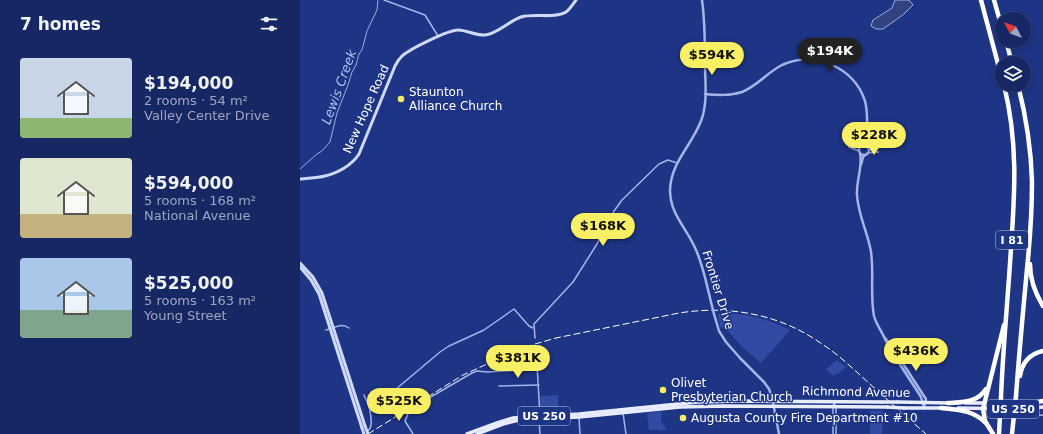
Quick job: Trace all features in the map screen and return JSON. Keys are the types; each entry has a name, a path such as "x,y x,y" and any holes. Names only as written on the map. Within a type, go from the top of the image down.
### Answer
{"highway":[{"path":"981,0 996,56"},
{"path":"994,0 997,12"},
{"name":"I 81","path":"999,434 1015,200 1015,165 1012,124 1005,92"},
{"name":"I 81","path":"1012,434 1032,210 1031,164 1019,92"},
{"path":"1030,239 1031,279 1043,306"},
{"path":"993,434 984,417 983,406 1004,328 1008,299"},
{"path":"1016,394 1022,368 1027,360 1033,354 1043,351"},
{"path":"948,403 966,402 976,399 985,391 989,384"},
{"path":"1031,403 1043,401"},
{"path":"942,408 968,412 979,417 987,424"}],"main road":[{"name":"New Hope Road","path":"300,179 329,175 354,161 359,154 395,66 407,53 438,37 457,30 488,35 523,16 558,15 569,10 576,0"},
{"path":"300,263 311,274 323,297 330,329"},
{"path":"300,267 316,288 363,427 364,434"},
{"name":"Richmond Avenue","path":"477,434 509,422 519,420 579,416 705,402 898,402 948,403 983,406"},
{"name":"US 250","path":"983,406 1031,403"},
{"name":"Richmond Avenue","path":"624,411 680,407 834,407 866,409 869,412 871,409 875,408 942,408 983,406"},
{"name":"US 250","path":"983,406 1024,409 1043,407"},
{"name":"Richmond Avenue","path":"467,434 519,417 539,418"},
{"path":"363,427 368,434"}],"street":[{"path":"384,0 425,15 438,37"},
{"name":"Frontier Drive","path":"702,0 705,30 704,110 699,126 674,170 670,191 672,203 677,217 697,251 718,328 723,339 767,385 773,401 779,434"},
{"path":"705,94 739,93 750,88 772,71 787,62 803,59 818,60 831,64 844,72 856,84 863,96 868,120 868,148 863,157 857,186 860,213 871,249 872,302 874,318 885,338 891,345 899,350 900,359 924,403"},
{"path":"861,165 859,152 867,132"},
{"path":"861,146 868,148 878,152 863,155 849,147 861,146"},
{"path":"535,338 534,324 573,282 597,244 614,211 622,200 660,162 669,160 677,163"},
{"path":"370,411 444,349 484,330 514,309 529,326 534,328"},
{"path":"330,329 344,325 349,328"},
{"path":"885,338 890,356 894,358 910,376 926,399 924,408"},
{"path":"889,352 891,348 895,347"},
{"path":"536,348 540,434"},
{"path":"894,358 900,353"},
{"path":"413,434 405,421 410,409 444,388 475,372 538,369"},
{"path":"499,386 538,385"},
{"path":"395,390 408,406"},
{"path":"364,395 371,417 369,430 364,434"},
{"path":"832,434 834,402"},
{"path":"834,407 836,434"},
{"path":"624,411 626,434"},
{"path":"1031,416 1043,415"},
{"path":"579,416 580,434"}],"shaded area":[{"path":"895,0 909,0 913,5 904,14 883,29 876,29 871,26 873,20 892,8"},
{"path":"717,314 757,317 790,330 761,363 741,346 726,327 721,328"},
{"path":"837,360 846,367 838,374 833,376 826,369"},
{"path":"558,395 558,414 541,414 540,396"},
{"path":"661,411 661,422 667,430 649,430 647,413"},
{"path":"870,411 883,411 882,434 870,434"}],"waterway":[{"name":"Lewis Creek","path":"300,169 322,151 330,142 337,113 359,54 362,50 367,31 377,10 378,0"}],"railway":[{"path":"368,434 463,375 518,350 556,338 679,313 717,310 754,314 789,325 806,334 827,347 842,359 926,434"}],"place":[{"name":"Staunton Alliance Church","path":"401,99"},
{"name":"Olivet Presbyterian Church","path":"663,390"},
{"name":"Augusta County Fire Department #10","path":"683,418"}]}
